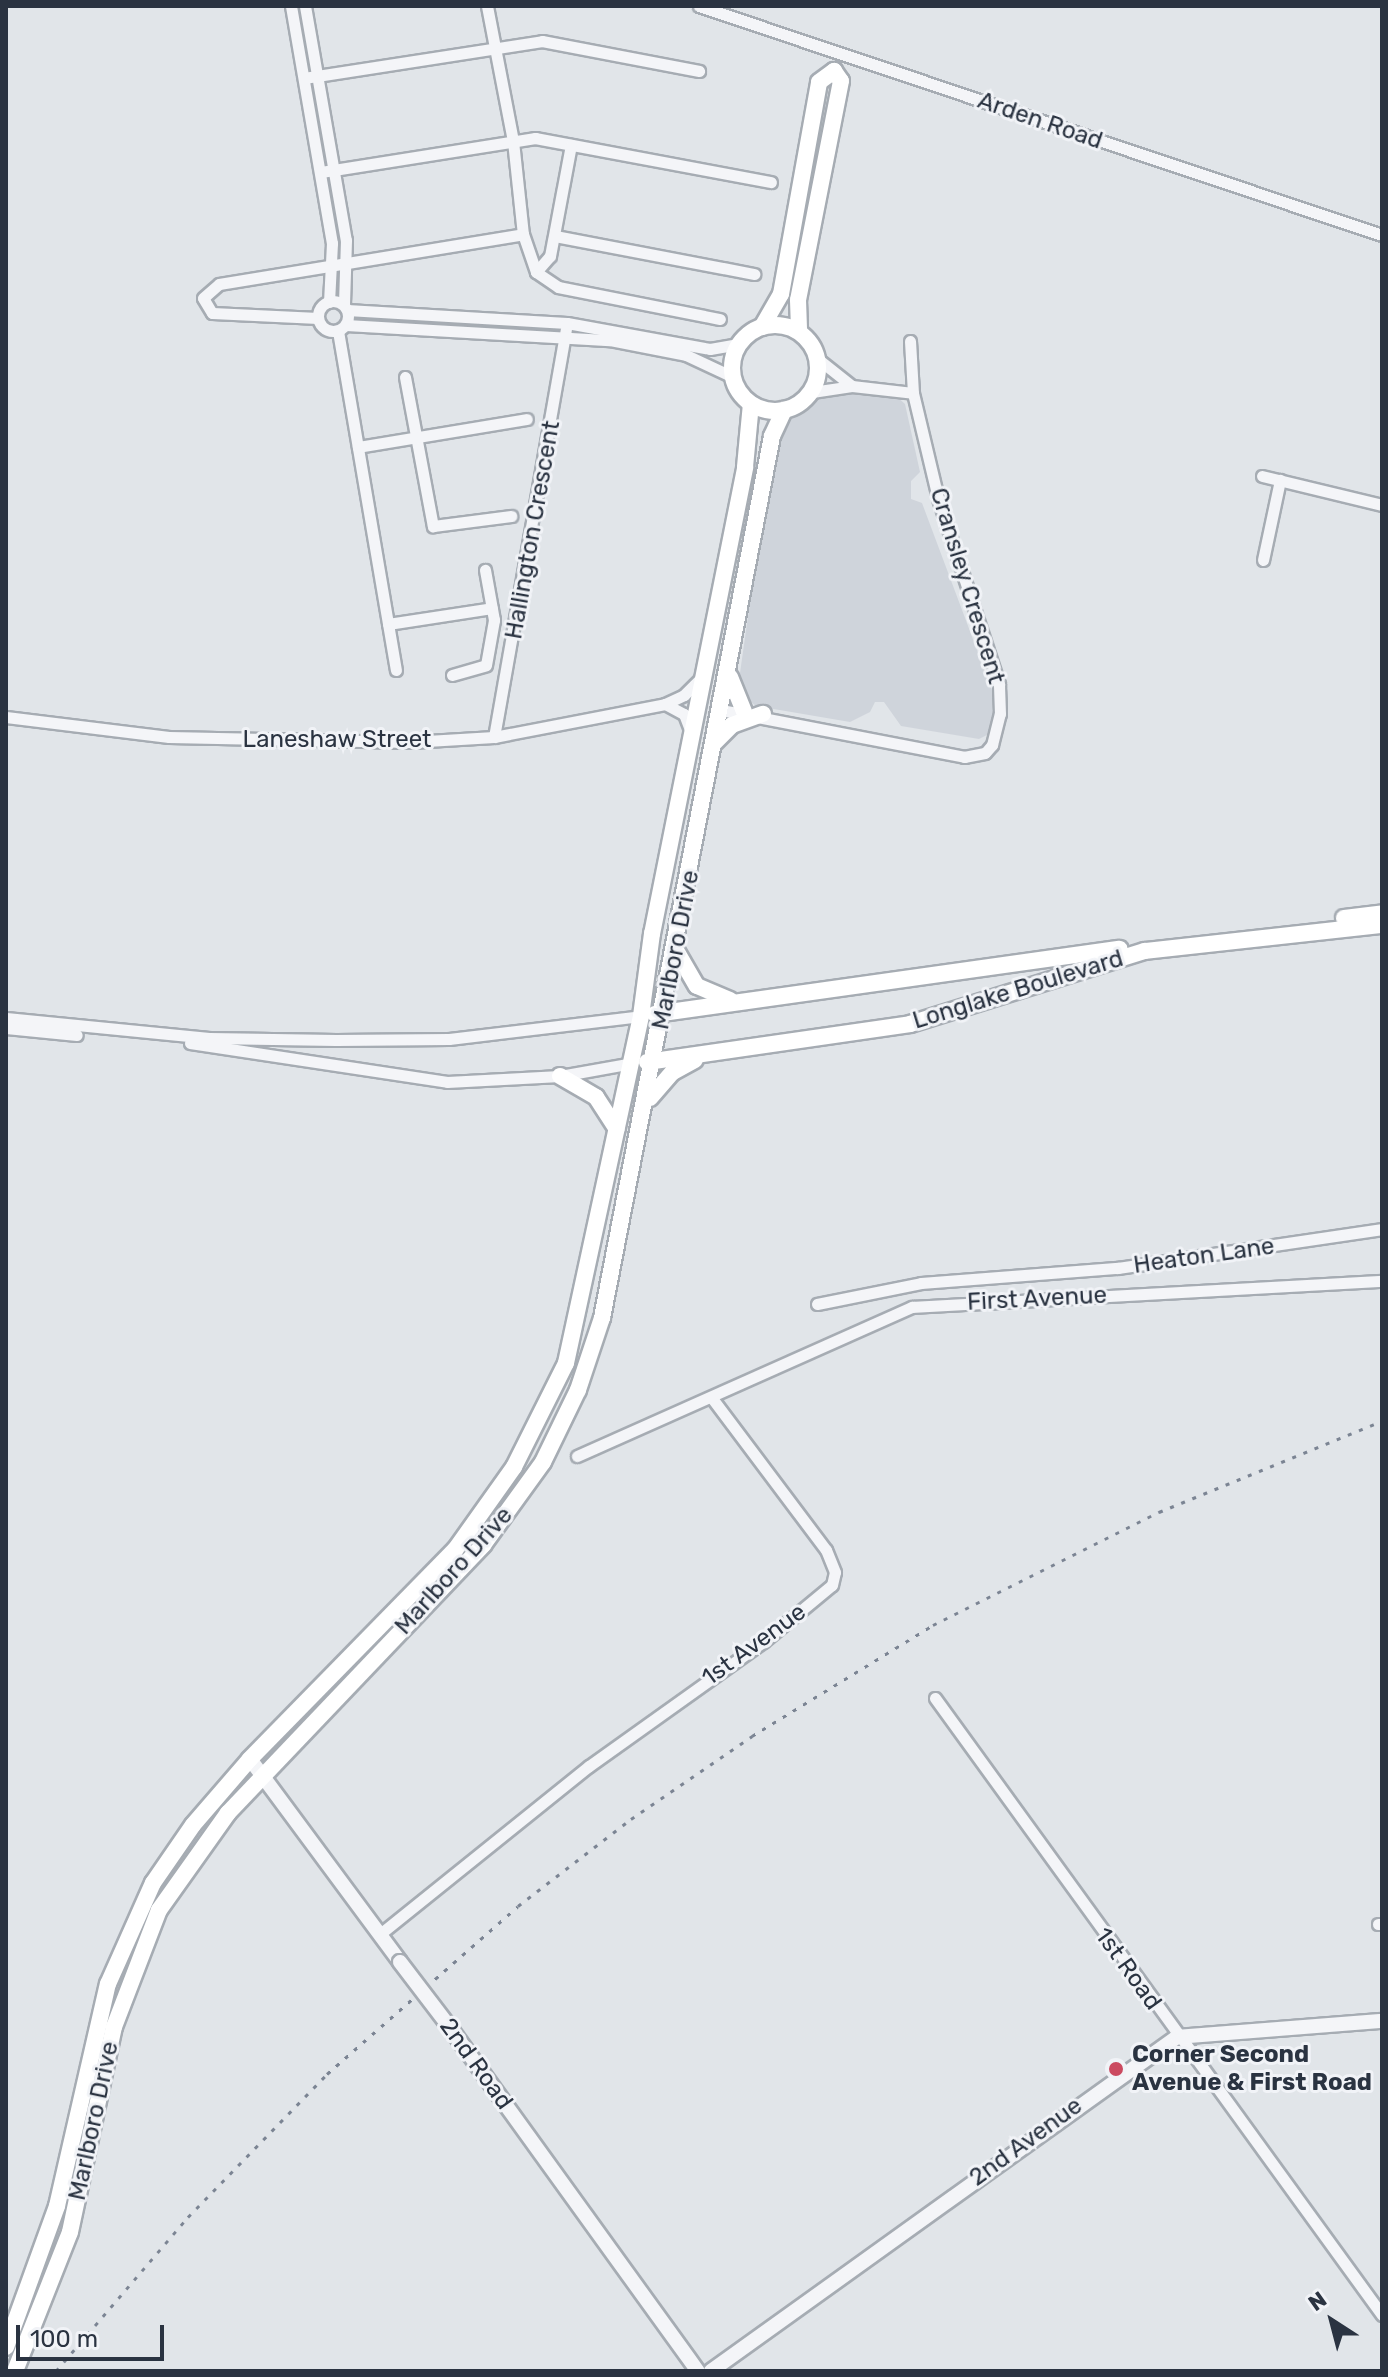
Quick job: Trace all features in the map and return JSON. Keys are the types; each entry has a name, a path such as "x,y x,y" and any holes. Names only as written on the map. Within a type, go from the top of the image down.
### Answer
{"main road":[{"path":"762,327 784,325 799,332 818,359 812,392 784,410 751,404 733,377 739,344 762,327 781,294 819,82 834,71 841,81 798,300 799,332"},
{"name":"Marlboro Drive","path":"6,2347 12,2321 57,2206 96,2029 118,1957 172,1853 250,1759 441,1567 535,1431 575,1340 632,1063 652,934 694,738 745,467 751,404"},
{"name":"Marlboro Drive","path":"15,2371 70,2232 114,2027 131,1973 180,1874 262,1777 483,1545 543,1462 573,1404 602,1318 655,1062 772,436 784,410"},
{"path":"728,671 744,711"},
{"path":"694,738 704,718 721,710"},
{"path":"715,742 732,725 763,714"},
{"name":"Longlake Boulevard","path":"632,1063 910,1024 1117,953 1382,913"},
{"name":"Longlake Boulevard","path":"641,1016 1196,942 1382,925"},
{"path":"676,950 697,986 724,1000 749,1002"},
{"path":"645,1105 673,1072 708,1054"},
{"path":"560,1076 596,1097 617,1129"}],"street":[{"path":"291,6 321,172 334,266 329,302 318,318"},
{"path":"305,6 348,264 342,328 358,447 396,670"},
{"path":"487,6 513,141 523,234 536,272 558,287 720,319"},
{"name":"Arden Road","path":"699,6 1382,235"},
{"path":"304,78 542,41 699,71"},
{"path":"321,172 535,138 771,182"},
{"path":"536,272 547,266 571,145"},
{"path":"318,318 212,313 203,298 219,284 523,234"},
{"path":"555,236 754,274"},
{"path":"329,302 346,308 567,323 710,349 739,344"},
{"path":"318,318 323,328 566,336 686,355 733,377"},
{"name":"Hallington Crescent","path":"494,737 567,323"},
{"name":"Cransley Crescent","path":"721,710 763,714 964,757 985,753 992,745 1000,714 999,684 957,565 913,393 910,341"},
{"path":"818,359 852,386"},
{"path":"405,377 433,526 511,516"},
{"path":"812,392 852,386 913,393"},
{"path":"358,447 527,419"},
{"path":"1262,476 1382,505"},
{"path":"1263,560 1280,480"},
{"path":"452,675 486,665 494,627 485,570"},
{"path":"388,624 492,608"},
{"name":"Laneshaw Street","path":"6,717 169,737 268,742 346,744 494,737 665,704 684,695 705,673"},
{"path":"665,704 684,714 694,738"},
{"path":"6,1028 176,1038 449,1039 641,1016"},
{"path":"6,1018 176,1038 447,1082 560,1076 632,1063"},
{"name":"Heaton Lane","path":"817,1304 921,1283 1118,1268 1382,1231"},
{"name":"First Avenue","path":"711,1397 919,1306 1382,1281"},
{"path":"577,1456 711,1397"},
{"name":"1st Avenue","path":"380,1934 589,1766 763,1642 832,1585 835,1572 826,1550 711,1397"},
{"name":"1st Road","path":"935,1698 1177,2037 1382,2315"},
{"name":"2nd Road","path":"250,1759 451,2029 698,2371"},
{"path":"1177,2037 1382,2021"},
{"name":"2nd Avenue","path":"711,2371 1177,2037"}],"shaded area":[{"path":"841,387 896,396 905,404 920,472 911,481 911,499 922,503 992,690 993,719 987,735 979,739 901,726 884,702 875,702 870,712 850,722 756,706 746,698 739,680 756,560 784,424 824,393"}],"railway":[{"path":"56,2371 188,2217 327,2074 518,1906 631,1819 752,1736 933,1625 1159,1512 1382,1421"}],"place":[{"name":"Corner Second Avenue & First Road","path":"1116,2069"}]}
